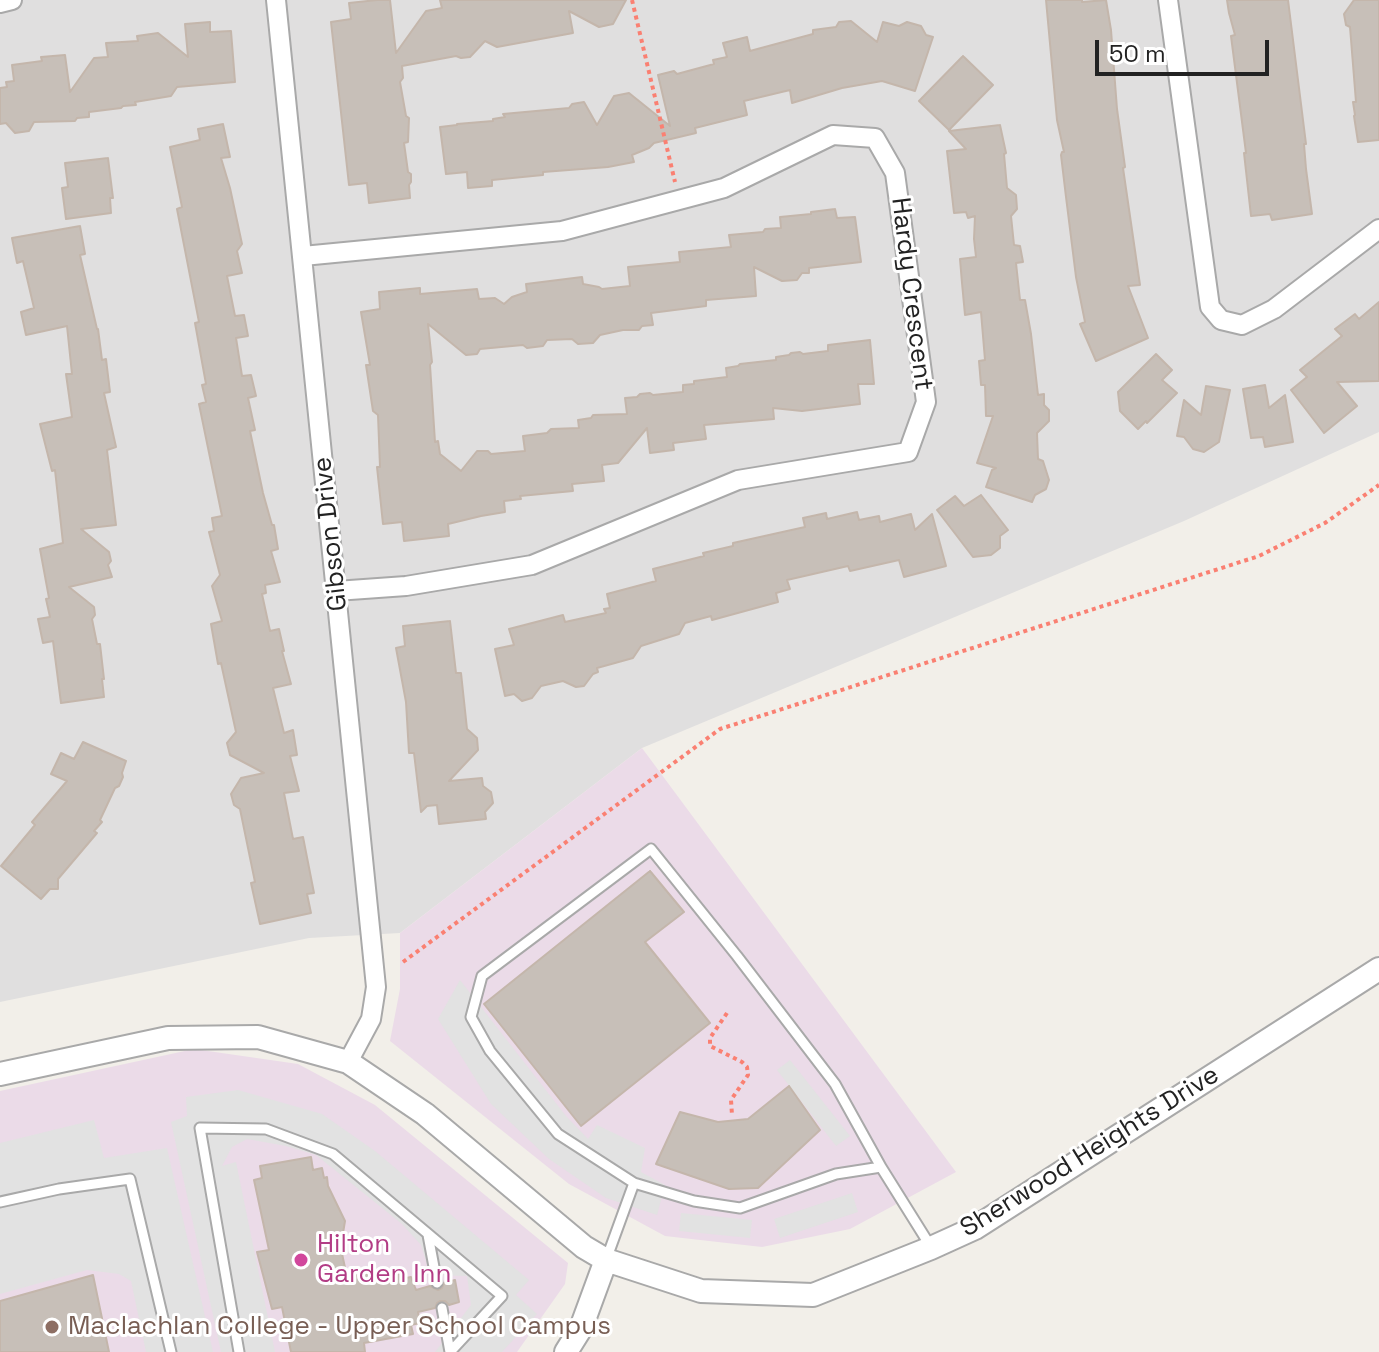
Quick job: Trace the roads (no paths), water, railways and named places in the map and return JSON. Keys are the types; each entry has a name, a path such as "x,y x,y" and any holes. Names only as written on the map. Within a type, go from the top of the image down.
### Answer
{"street":[{"path":"0,3 12,0"},
{"name":"Gibson Drive","path":"276,0 376,987 371,1019 348,1062"},
{"path":"1168,0 1210,307 1221,320 1242,325 1274,309 1379,229"},
{"name":"Hardy Crescent","path":"303,256 562,231 724,188 833,135 875,138 895,173 926,402 908,452 738,480 532,565 406,586 336,591"},
{"name":"Sherwood Heights Drive","path":"0,1074 168,1038 258,1037 348,1062 425,1114 551,1221 606,1260 701,1291 813,1295 975,1228 1379,969"},
{"path":"566,1352 581,1328 606,1260"}],"lane":[{"path":"881,1167 836,1174 740,1208 694,1201 634,1183 558,1134 490,1051 471,1017 482,976 651,849 835,1084 931,1248"},
{"path":"239,1352 200,1128 266,1129 333,1154 502,1296 450,1352"},
{"path":"0,1202 59,1189 130,1179 171,1352"},
{"path":"606,1260 634,1183"},
{"path":"428,1235 437,1283"},
{"path":"442,1308 450,1352"}],"place":[{"name":"Hilton Garden Inn","path":"301,1260"},
{"name":"Maclachlan College - Upper School Campus","path":"52,1327"}]}
